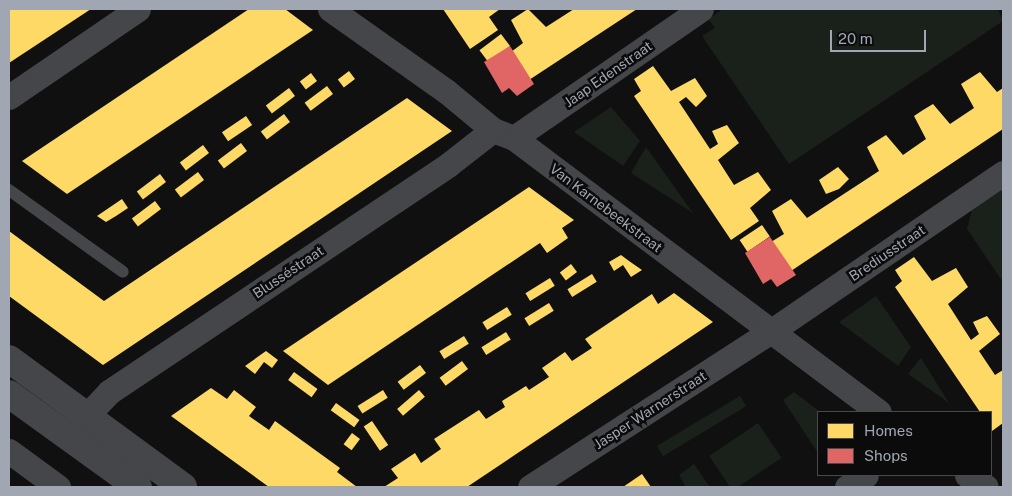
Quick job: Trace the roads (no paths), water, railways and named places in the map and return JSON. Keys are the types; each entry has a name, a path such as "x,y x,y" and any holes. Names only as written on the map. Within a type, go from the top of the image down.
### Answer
{"street":[{"path":"9,97 138,9"},
{"name":"Van Karnebeekstraat","path":"330,9 446,91 878,411"},
{"name":"Jaap Edenstraat","path":"503,134 701,9"},
{"name":"Blusséstraat","path":"68,437 85,414 109,392 448,166 503,134"},
{"name":"Brediusstraat","path":"770,332 1003,173"},
{"name":"Jasper Warnerstraat","path":"530,487 770,332"},
{"path":"9,359 183,487"},
{"path":"9,394 138,487"},
{"path":"9,451 45,484"},
{"path":"847,487 864,476"},
{"path":"969,476 986,487"}],"lane":[{"path":"9,190 123,272"}]}
